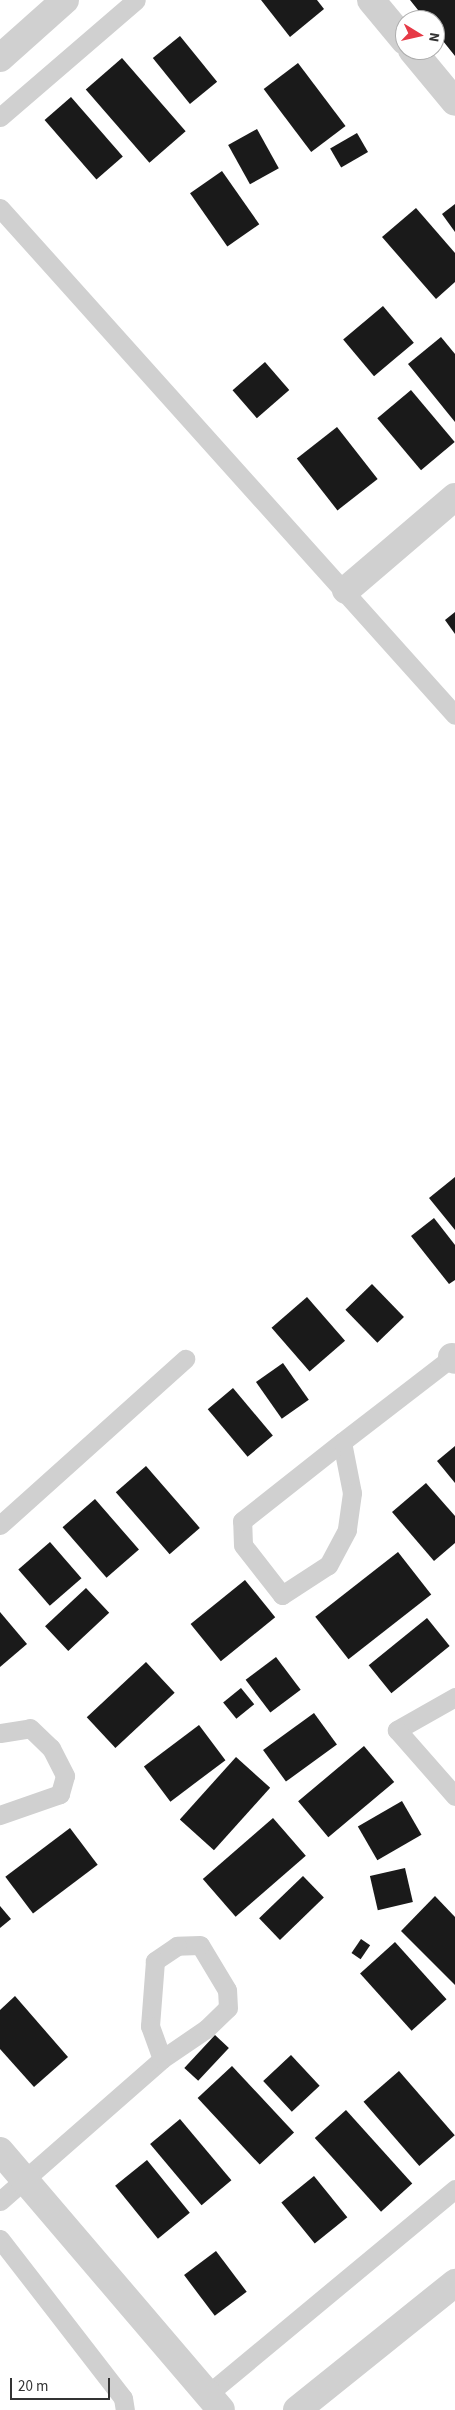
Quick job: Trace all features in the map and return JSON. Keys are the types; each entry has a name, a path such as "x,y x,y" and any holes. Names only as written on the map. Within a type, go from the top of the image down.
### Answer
{"street":[{"path":"0,58 65,0"},
{"path":"371,0 395,29"},
{"path":"420,60 455,102"},
{"path":"346,590 455,497"},
{"path":"0,2151 215,2402"},
{"path":"296,2410 455,2283"}],"lane":[{"path":"0,117 136,0"},
{"path":"0,208 346,590 455,714"},
{"path":"342,1442 352,1493 346,1530 328,1565 282,1595 243,1545 242,1521 342,1442 454,1357"},
{"path":"0,1525 185,1359"},
{"path":"455,1697 397,1730 455,1796"},
{"path":"0,1733 30,1728 51,1748 65,1776 60,1794 0,1815"},
{"path":"0,2201 26,2181 162,2059 206,2029 228,2008 227,1990 200,1945 177,1946 155,1961 150,2026 162,2059"},
{"path":"215,2402 455,2189"},
{"path":"0,2239 123,2398 126,2410"}],"building":[{"path":"261,0 317,0 324,9 290,37"},
{"path":"410,0 455,0 455,56 445,44 445,10 418,10"},
{"path":"180,36 217,82 190,104 153,58"},
{"path":"122,58 186,131 149,163 86,89"},
{"path":"298,63 346,126 311,152 264,89"},
{"path":"71,97 123,157 96,180 45,120"},
{"path":"257,129 279,168 250,184 228,145"},
{"path":"357,133 368,152 341,168 330,148"},
{"path":"222,171 259,224 227,247 190,193"},
{"path":"455,204 455,232 442,214"},
{"path":"416,208 455,253 455,282 436,299 382,237"},
{"path":"383,306 414,343 374,376 343,339"},
{"path":"441,337 455,354 455,422 408,364"},
{"path":"265,362 289,390 257,418 233,390"},
{"path":"411,390 455,442 421,470 377,418"},
{"path":"337,427 378,479 337,510 297,458"},
{"path":"455,612 455,634 445,620"},
{"path":"455,1177 455,1230 429,1198"},
{"path":"434,1218 455,1245 455,1280 449,1284 411,1236"},
{"path":"372,1284 404,1317 377,1343 345,1310"},
{"path":"307,1297 345,1341 310,1372 272,1328"},
{"path":"283,1363 309,1400 282,1419 256,1382"},
{"path":"233,1388 273,1435 248,1457 208,1409"},
{"path":"455,1446 455,1483 437,1461"},
{"path":"146,1466 200,1528 170,1554 116,1492"},
{"path":"426,1483 455,1516 455,1543 434,1561 392,1512"},
{"path":"95,1499 139,1550 107,1578 63,1527"},
{"path":"50,1542 81,1578 50,1606 18,1570"},
{"path":"398,1552 431,1595 349,1659 315,1617"},
{"path":"245,1580 275,1617 221,1661 191,1624"},
{"path":"86,1588 109,1613 68,1651 45,1626"},
{"path":"0,1612 27,1644 0,1667"},
{"path":"427,1618 450,1646 391,1693 369,1665"},
{"path":"276,1657 301,1690 270,1713 246,1680"},
{"path":"146,1662 175,1693 115,1748 87,1717"},
{"path":"241,1688 254,1704 236,1719 223,1702"},
{"path":"314,1713 337,1745 286,1782 263,1750"},
{"path":"199,1725 225,1760 170,1802 144,1767"},
{"path":"364,1746 394,1782 328,1837 298,1801"},
{"path":"236,1757 270,1788 214,1850 180,1819"},
{"path":"402,1801 422,1835 377,1860 358,1826"},
{"path":"273,1818 306,1856 236,1917 203,1879"},
{"path":"70,1828 98,1865 33,1913 5,1877"},
{"path":"405,1868 413,1902 378,1910 370,1876"},
{"path":"303,1876 324,1898 280,1940 259,1918"},
{"path":"435,1896 455,1917 455,1985 401,1931"},
{"path":"0,1906 11,1919 0,1928"},
{"path":"361,1939 370,1945 361,1959 351,1953"},
{"path":"395,1942 447,1999 412,2031 360,1973"},
{"path":"15,1996 68,2057 34,2087 0,2049 0,2010"},
{"path":"215,2035 229,2048 198,2081 184,2068"},
{"path":"291,2055 320,2086 292,2112 263,2081"},
{"path":"232,2066 294,2133 260,2165 198,2098"},
{"path":"399,2071 455,2135 419,2166 364,2102"},
{"path":"346,2110 412,2184 381,2212 315,2138"},
{"path":"180,2119 231,2180 202,2205 150,2144"},
{"path":"147,2160 190,2213 158,2239 115,2186"},
{"path":"314,2176 347,2217 315,2244 281,2202"},
{"path":"216,2251 247,2292 215,2316 184,2275"}]}
